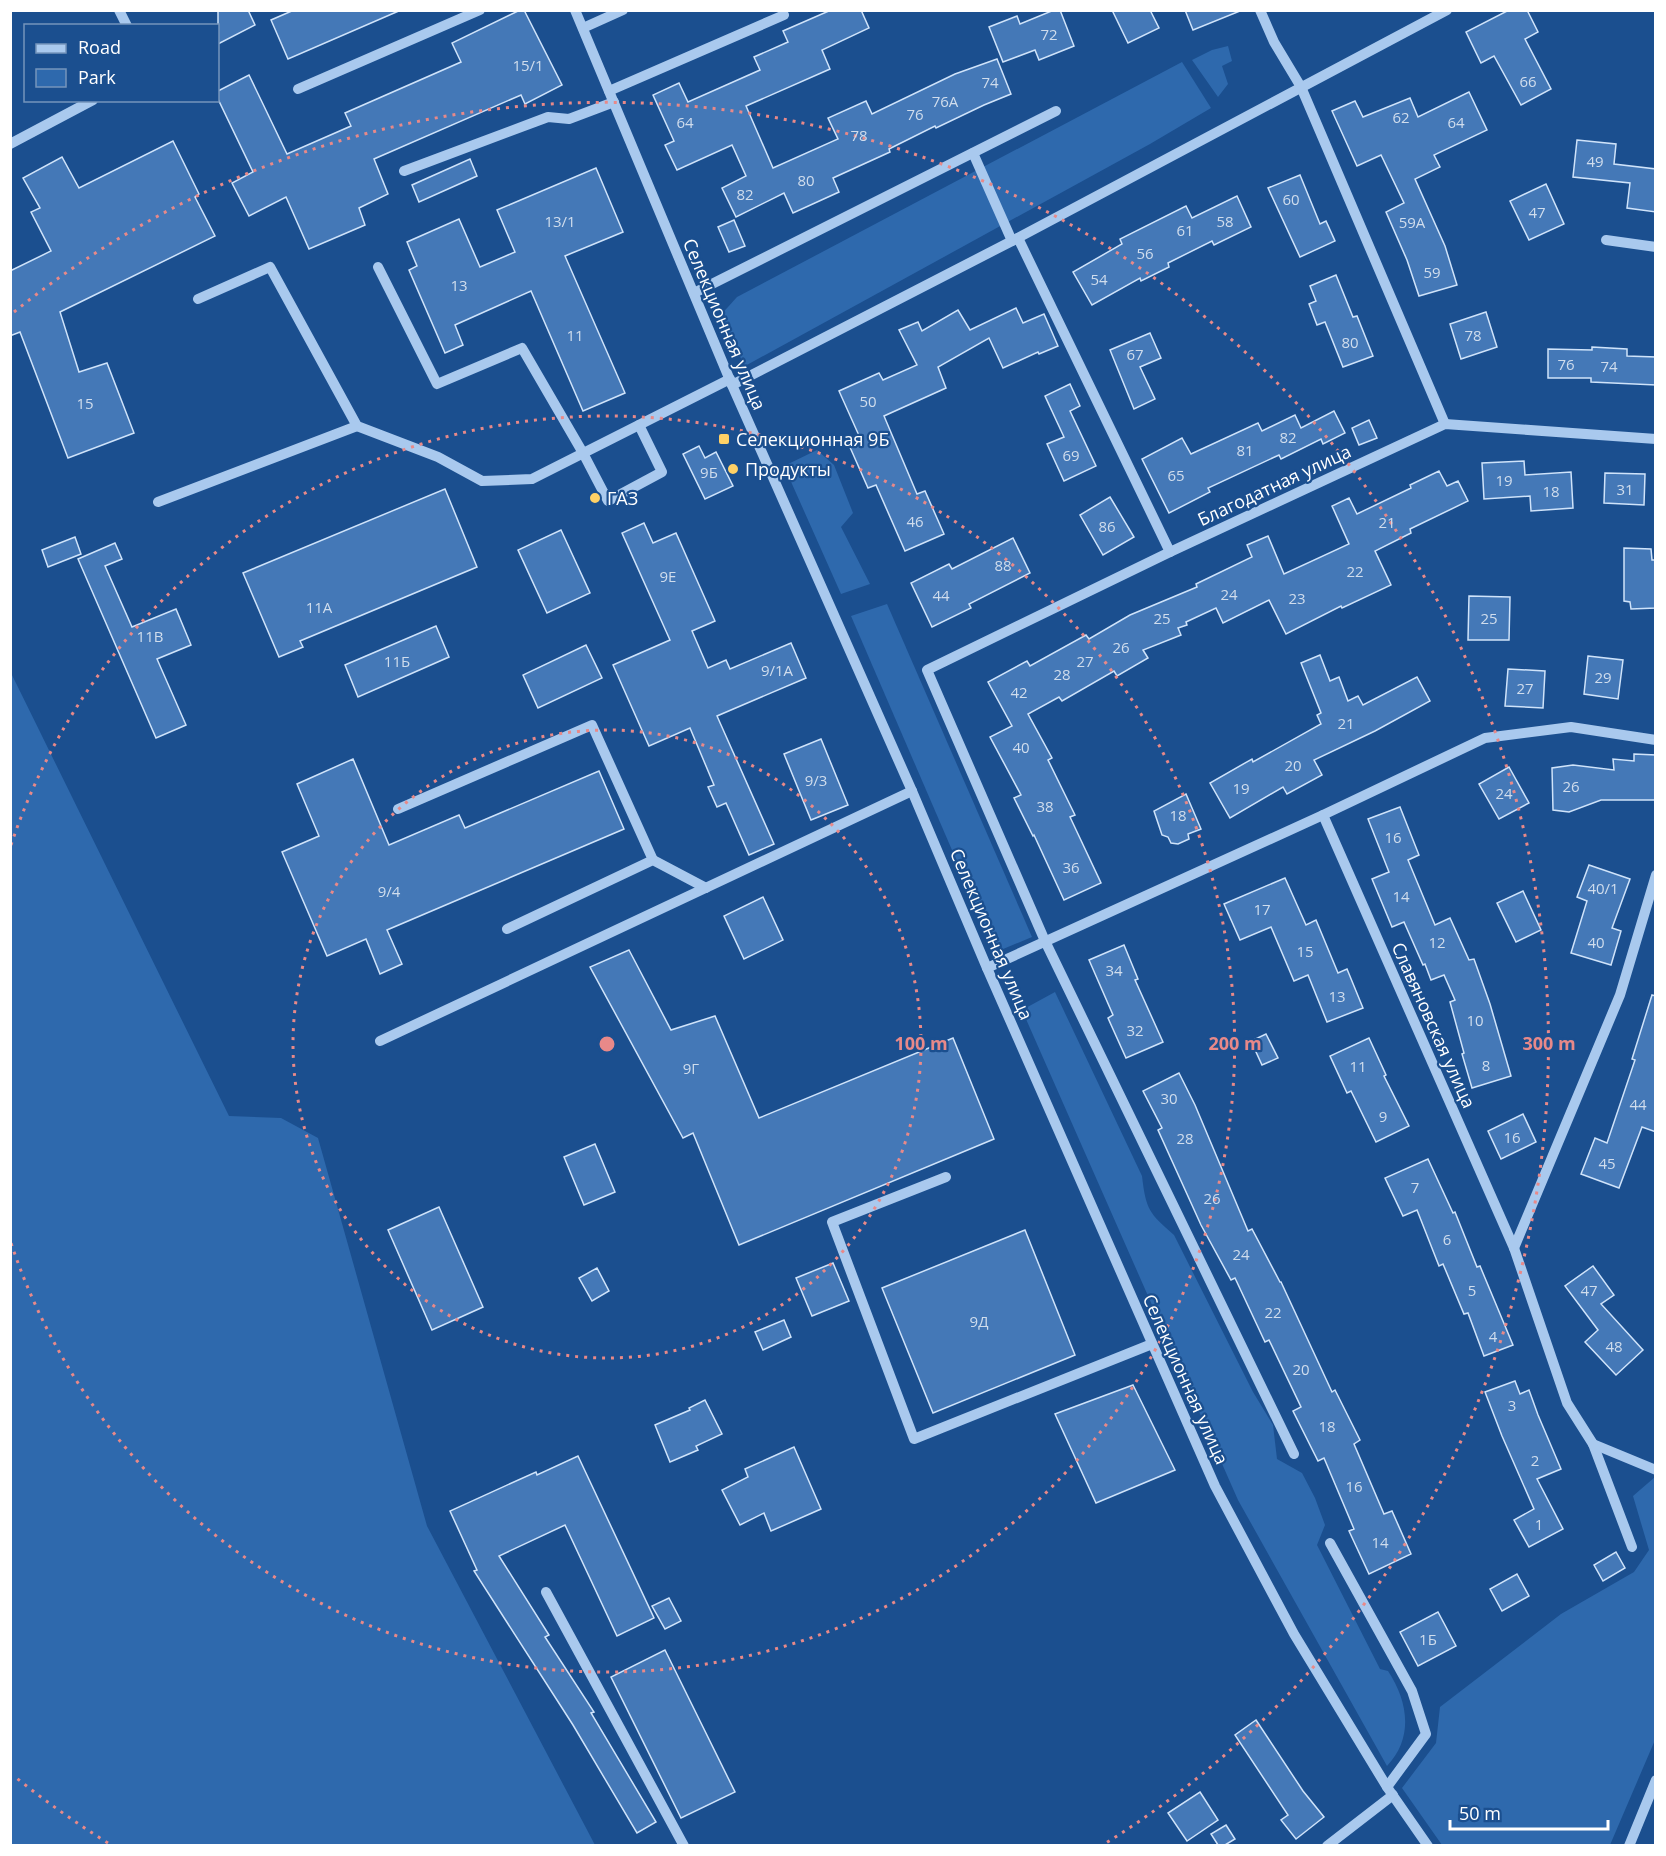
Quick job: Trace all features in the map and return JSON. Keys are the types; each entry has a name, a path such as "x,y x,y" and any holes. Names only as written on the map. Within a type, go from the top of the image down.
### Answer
{"street":[{"path":"119,10 126,24"},
{"path":"298,89 480,10"},
{"name":"Селекционная улица","path":"575,10 731,382 1215,1486 1282,1613 1390,1791 1428,1845"},
{"path":"583,28 623,10"},
{"path":"1260,10 1274,42 1301,87 1444,424"},
{"path":"198,299 270,267 357,426 438,457 482,481 532,479 1015,240 1448,10"},
{"path":"404,171 548,117 569,119 611,96 784,15"},
{"path":"10,144 89,102"},
{"path":"694,293 1056,111"},
{"path":"973,153 1170,552"},
{"path":"1606,240 1656,247"},
{"path":"378,267 437,384 522,348 608,501 662,472 639,425"},
{"name":"Благодатная улица","path":"1045,941 927,669 1444,424 1656,439"},
{"path":"158,502 357,426"},
{"path":"398,809 592,725 653,860 705,888"},
{"path":"987,968 1323,815 1485,738 1571,728 1656,740"},
{"path":"380,1041 912,791"},
{"name":"Славяновская улица","path":"1323,815 1514,1248 1567,1404 1593,1444 1632,1546"},
{"path":"507,929 653,860"},
{"path":"1514,1248 1620,995 1656,875"},
{"path":"1045,941 1294,1454"},
{"path":"946,1177 832,1222 914,1439 1152,1344"},
{"path":"1593,1444 1656,1470"},
{"path":"1327,1845 1390,1791 1426,1734 1412,1691 1330,1543"},
{"path":"546,1592 684,1845"},
{"path":"1629,1845 1656,1780"}],"green space":[{"path":"1228,46 1232,61 1222,66 1228,84 1218,97 1192,60 1212,50"},
{"path":"1182,62 1211,108 1150,144 745,366 719,317 737,297"},
{"path":"817,450 834,465 853,513 841,527 870,584 841,594 784,466"},
{"path":"887,604 1032,937 996,952 851,616"},
{"path":"11,673 229,1116 281,1118 318,1138 427,1526 595,1845 11,1845"},
{"path":"1055,992 1142,1176 1147,1204 1154,1216 1174,1235 1253,1392 1273,1425 1277,1459 1302,1473 1315,1498 1325,1525 1317,1545 1380,1669 1388,1671 1395,1683 1404,1707 1404,1732 1396,1755 1387,1766 1238,1500 1022,1010"},
{"path":"1655,1477 1655,1740 1610,1845 1442,1845 1402,1788 1436,1743 1440,1707 1561,1614 1634,1572 1649,1550 1633,1496"}],"building":[{"path":"218,10 248,10 255,25 219,43"},
{"path":"294,10 401,10 288,59 271,20"},
{"path":"524,10 562,85 525,104 521,95 374,159 388,194 359,208 365,225 309,249 286,197 249,216 232,183 253,172 219,101 219,90 249,75 287,154 351,126 345,113 461,62 452,43"},
{"path":"831,10 861,10 869,28 822,50 830,69 746,106 773,168 838,139 828,118 866,101 872,114 955,74 997,59 1011,94 936,128 935,126 889,149 890,152 833,178 839,192 793,213 784,193 736,217 722,188 746,176 732,145 677,170 665,145 674,141 653,95 679,83 688,102 760,70 754,57 788,42 783,31"},
{"path":"1054,10 1060,10 1074,46 1039,60 1035,50 1003,62 989,27 1017,16 1020,24"},
{"path":"1112,10 1150,10 1159,28 1128,43"},
{"path":"1185,10 1240,10 1240,11 1193,30"},
{"path":"1509,10 1527,10 1538,32 1525,39 1551,89 1521,105 1494,56 1481,63 1466,32"},
{"path":"1469,92 1487,130 1434,155 1440,167 1415,179 1445,246 1457,285 1419,296 1407,260 1386,212 1404,203 1381,155 1357,166 1332,111 1355,101 1363,117 1410,98 1418,117"},
{"path":"1577,140 1616,144 1614,164 1656,169 1656,212 1627,208 1630,183 1573,177"},
{"path":"173,141 199,194 195,197 215,236 60,312 79,372 107,363 134,433 68,458 20,332 10,336 10,271 51,251 31,212 40,208 23,178 62,157 79,188"},
{"path":"470,159 477,176 419,202 412,185"},
{"path":"596,168 623,232 565,256 625,393 583,411 531,291 455,325 463,345 445,353 409,270 417,266 407,242 459,219 480,267 515,252 497,210"},
{"path":"1300,175 1320,224 1326,221 1335,241 1300,257 1268,188"},
{"path":"1546,184 1564,224 1529,240 1510,201"},
{"path":"1237,196 1251,227 1214,245 1212,241 1168,263 1169,267 1141,281 1140,278 1092,305 1073,272 1122,244 1120,239 1186,206 1192,218"},
{"path":"734,220 745,246 729,252 718,227"},
{"path":"1336,275 1353,317 1357,316 1373,356 1343,367 1325,322 1317,325 1309,304 1316,301 1310,286"},
{"path":"1016,308 1023,323 1044,314 1058,346 1039,354 1038,352 1003,368 989,338 938,367 946,388 884,416 917,494 925,491 944,534 905,551 876,485 868,488 849,445 861,440 839,391 879,373 883,380 917,365 899,330 918,322 922,331 958,310 970,330"},
{"path":"1486,312 1497,347 1461,359 1450,324"},
{"path":"1150,333 1161,358 1140,367 1155,399 1134,409 1110,350"},
{"path":"1592,347 1627,349 1627,356 1656,357 1656,385 1591,382 1591,378 1548,378 1548,349 1592,350"},
{"path":"1070,384 1080,406 1070,411 1096,466 1064,481 1047,444 1064,437 1045,396"},
{"path":"1334,411 1345,433 1323,444 1321,439 1281,459 1279,455 1208,488 1210,492 1169,513 1142,459 1182,438 1191,454 1258,423 1262,431 1295,415 1301,428"},
{"path":"1369,420 1377,438 1359,445 1352,428"},
{"path":"699,446 705,458 716,452 733,486 705,499 683,454"},
{"path":"1524,461 1525,475 1571,472 1573,508 1531,511 1530,496 1484,499 1482,463"},
{"path":"1439,471 1447,486 1458,481 1468,501 1410,529 1411,533 1375,551 1391,585 1342,608 1341,606 1286,634 1269,600 1223,623 1216,608 1178,628 1181,635 1143,650 1148,658 1117,676 1114,671 1062,701 1059,697 1028,714 1052,758 1048,760 1075,815 1070,817 1101,883 1064,900 1014,798 1021,795 990,737 1012,726 988,682 1027,661 1030,666 1086,635 1089,639 1130,615 1197,587 1196,584 1252,557 1247,545 1268,536 1284,574 1349,544 1332,506 1349,498 1357,514 1411,488 1410,485"},
{"path":"1605,473 1645,474 1644,505 1604,503"},
{"path":"445,489 477,567 300,641 303,647 279,657 243,573"},
{"path":"1110,497 1134,537 1103,555 1080,515"},
{"path":"644,523 653,543 676,533 715,621 692,631 708,668 726,660 730,669 791,643 806,678 717,716 774,844 749,855 726,803 717,807 708,787 714,785 690,728 649,746 613,665 670,640 622,533"},
{"path":"561,530 590,593 547,613 518,550"},
{"path":"75,537 81,554 48,567 42,550"},
{"path":"1013,538 1030,573 969,604 971,608 932,627 911,583 949,564 952,569"},
{"path":"115,543 122,559 105,566 132,627 176,609 191,645 157,659 186,725 156,738 78,559"},
{"path":"1624,548 1651,549 1652,560 1656,560 1656,608 1631,609 1630,602 1624,601"},
{"path":"1469,596 1510,597 1509,640 1468,640"},
{"path":"436,626 449,657 358,697 345,665"},
{"path":"586,645 602,678 538,708 523,675"},
{"path":"1320,655 1330,681 1339,677 1348,701 1358,696 1363,705 1417,677 1430,701 1375,731 1314,760 1322,775 1287,794 1283,787 1230,818 1210,783 1321,724 1317,715 1321,713 1301,663"},
{"path":"1588,656 1623,660 1618,699 1584,694"},
{"path":"1508,669 1545,671 1543,708 1505,706"},
{"path":"821,739 848,805 811,820 784,754"},
{"path":"1634,754 1656,755 1656,800 1601,800 1569,812 1553,810 1552,768 1573,765 1614,770 1613,759 1634,761"},
{"path":"353,759 389,845 459,815 465,828 599,771 624,829 387,930 402,964 380,974 366,939 327,956 282,852 319,836 297,784"},
{"path":"1509,767 1529,803 1499,819 1479,784"},
{"path":"1186,794 1201,829 1188,834 1189,839 1178,844 1171,843 1168,837 1162,835 1154,811"},
{"path":"1400,807 1419,855 1408,860 1435,925 1450,918 1469,960 1474,959 1511,1076 1472,1088 1450,1002 1455,1000 1444,975 1431,980 1404,922 1392,927 1372,879 1389,872 1368,819"},
{"path":"1589,865 1630,879 1612,928 1621,931 1611,965 1571,953 1587,901 1577,897"},
{"path":"1285,878 1306,925 1316,920 1338,973 1347,969 1363,1008 1327,1022 1308,975 1294,981 1271,927 1240,940 1224,904"},
{"path":"1523,891 1541,930 1516,942 1497,903"},
{"path":"763,897 783,940 744,959 724,916"},
{"path":"1124,945 1138,979 1135,980 1163,1042 1126,1058 1108,1018 1113,1015 1089,960"},
{"path":"629,950 671,1030 715,1016 759,1118 953,1038 994,1139 739,1245 693,1133 683,1138 590,967"},
{"path":"1652,995 1656,996 1656,1132 1642,1127 1619,1188 1581,1174 1595,1138 1607,1143 1635,1060 1632,1059"},
{"path":"1266,1034 1278,1058 1262,1065 1251,1041"},
{"path":"1369,1038 1386,1075 1384,1076 1409,1126 1376,1142 1351,1091 1347,1093 1330,1056"},
{"path":"1179,1073 1195,1105 1248,1231 1252,1229 1281,1282 1332,1392 1335,1390 1360,1440 1354,1444 1384,1514 1392,1511 1411,1554 1369,1574 1349,1531 1354,1529 1324,1458 1318,1461 1293,1411 1301,1407 1269,1340 1265,1342 1235,1278 1231,1280 1201,1225 1158,1130 1162,1128 1143,1091"},
{"path":"1523,1114 1536,1142 1501,1159 1488,1131"},
{"path":"595,1144 615,1192 584,1205 564,1157"},
{"path":"1428,1159 1453,1213 1455,1212 1477,1267 1480,1266 1513,1345 1484,1356 1468,1313 1464,1314 1443,1264 1439,1266 1417,1210 1403,1216 1385,1178"},
{"path":"439,1207 483,1307 432,1330 388,1230"},
{"path":"1025,1230 1075,1355 933,1413 882,1288"},
{"path":"833,1263 849,1301 812,1316 796,1278"},
{"path":"1593,1266 1614,1295 1601,1304 1643,1350 1616,1375 1585,1342 1598,1330 1565,1286"},
{"path":"597,1268 609,1291 592,1301 579,1278"},
{"path":"784,1320 791,1337 763,1350 755,1332"},
{"path":"1515,1381 1520,1394 1529,1390 1561,1469 1537,1479 1563,1529 1529,1547 1514,1520 1534,1509 1485,1392"},
{"path":"1133,1385 1175,1470 1096,1503 1055,1414"},
{"path":"705,1400 722,1434 696,1446 698,1450 670,1462 655,1425 690,1410 689,1408"},
{"path":"794,1447 821,1509 771,1531 764,1513 740,1525 722,1490 748,1477 745,1469"},
{"path":"578,1456 654,1618 617,1636 565,1525 499,1556 549,1635 545,1637 594,1712 591,1713 656,1822 637,1833 573,1725 474,1571 477,1570 450,1511 536,1472 537,1475"},
{"path":"1616,1552 1625,1568 1603,1581 1594,1565"},
{"path":"1517,1574 1529,1596 1502,1611 1490,1589"},
{"path":"669,1598 681,1621 665,1629 652,1606"},
{"path":"1438,1612 1456,1646 1418,1666 1400,1632"},
{"path":"665,1650 735,1792 681,1818 611,1677"},
{"path":"1256,1720 1303,1791 1324,1817 1296,1839 1281,1820 1288,1815 1235,1735"},
{"path":"1200,1792 1218,1820 1187,1841 1168,1813"},
{"path":"1226,1825 1235,1839 1225,1845 1218,1845 1211,1834"}],"place":[{"name":"Селекционная 9Б","path":"724,439"},
{"name":"Продукты","path":"733,469"},
{"name":"ГАЗ","path":"595,498"}]}
